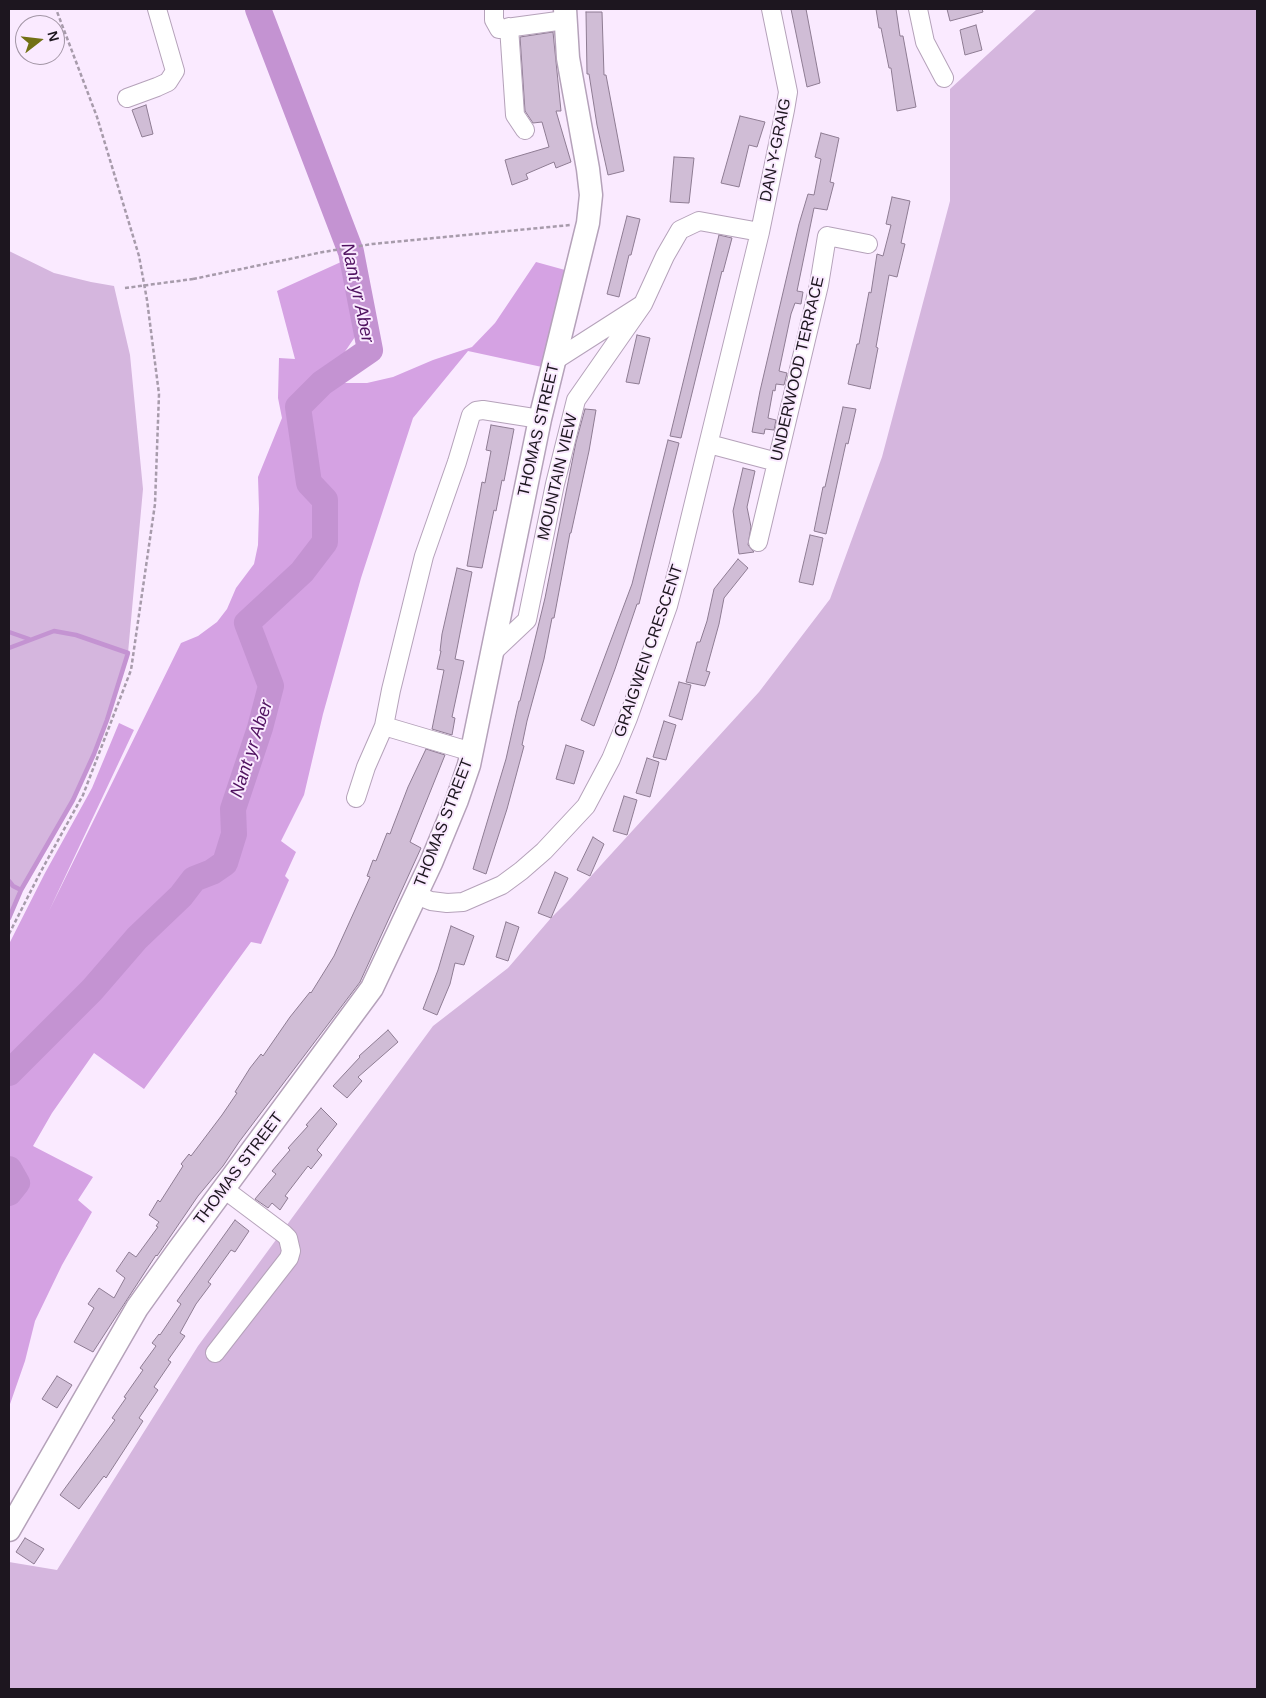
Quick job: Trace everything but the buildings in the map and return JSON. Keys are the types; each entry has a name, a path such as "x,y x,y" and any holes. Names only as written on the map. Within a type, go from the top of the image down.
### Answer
{"main road":[{"name":"THOMAS STREET","path":"9,1530 137,1308 372,988 432,863 457,800 472,752 540,419 588,223 591,195 568,58 565,14"}],"street":[{"path":"127,98 168,82 175,71 157,9"},
{"path":"494,9 494,20 500,29 565,14"},
{"name":"DAN-Y-GRAIG","path":"760,232 788,92 771,9"},
{"path":"918,9 925,42 944,78"},
{"path":"509,27 515,115 525,130"},
{"name":"MOUNTAIN VIEW","path":"491,654 527,620 555,484 576,400 643,304 665,256 680,230 699,221 760,232"},
{"name":"GRAIGWEN CRESCENT","path":"416,895 431,901 463,902 502,885 544,851 586,806 611,760 668,606 760,232"},
{"name":"UNDERWOOD TERRACE","path":"758,542 819,285 827,236 868,244"},
{"path":"554,361 643,304"},
{"path":"356,798 366,767 384,726 424,556 457,462 471,415 476,411 483,410 540,419"},
{"path":"709,444 777,462"},
{"path":"384,726 472,752"},
{"path":"215,1353 289,1258 292,1251 288,1238 284,1234 224,1189"}],"path":[{"path":"9,934 40,872 83,795 131,670 155,504 159,394 147,300 139,256 97,117 56,9"},
{"path":"125,288 193,279 323,252 372,244 588,223"}],"shaded area":[{"path":"1037,9 1257,9 1257,1689 9,1689 9,1562 57,1570 198,1346 433,1026 508,968 551,918 759,692 830,599 882,457 950,201 950,89"},
{"path":"9,251 54,273 114,286 130,355 143,489 128,653 117,691 94,754 73,800 21,890 9,918"},
{"path":"352,257 364,318 359,331 344,353 342,370 323,383 367,383 393,377 433,360 472,347 495,323 536,262 565,270 542,367 468,351 413,418 361,578 323,714 304,795 281,841 296,852 285,876 289,880 261,944 251,942 144,1089 94,1053 52,1113 33,1146 93,1177 78,1200 92,1212 62,1265 35,1321 25,1361 9,1407 9,944 45,873 92,788 119,723 134,730 49,911 181,643 198,636 217,622 227,609 236,588 254,564 258,545 258,477 282,418 278,398 279,358 295,359 277,291"}],"waterway":[{"name":"Nant yr Aber","path":"9,1073 92,990 137,938 181,896 194,879 212,872 225,863 234,834 233,809 260,728 271,686 247,623 302,572 325,542 325,500 309,483 298,407 322,383 370,350 351,252 258,9"},
{"path":"9,648 54,631 76,635 128,653 94,754 73,800 21,890 9,918"},
{"path":"9,632 29,639"},
{"path":"9,881 13,886 21,890"},
{"name":"Nant yr Aber","path":"9,1169 17,1183 9,1193"}]}
